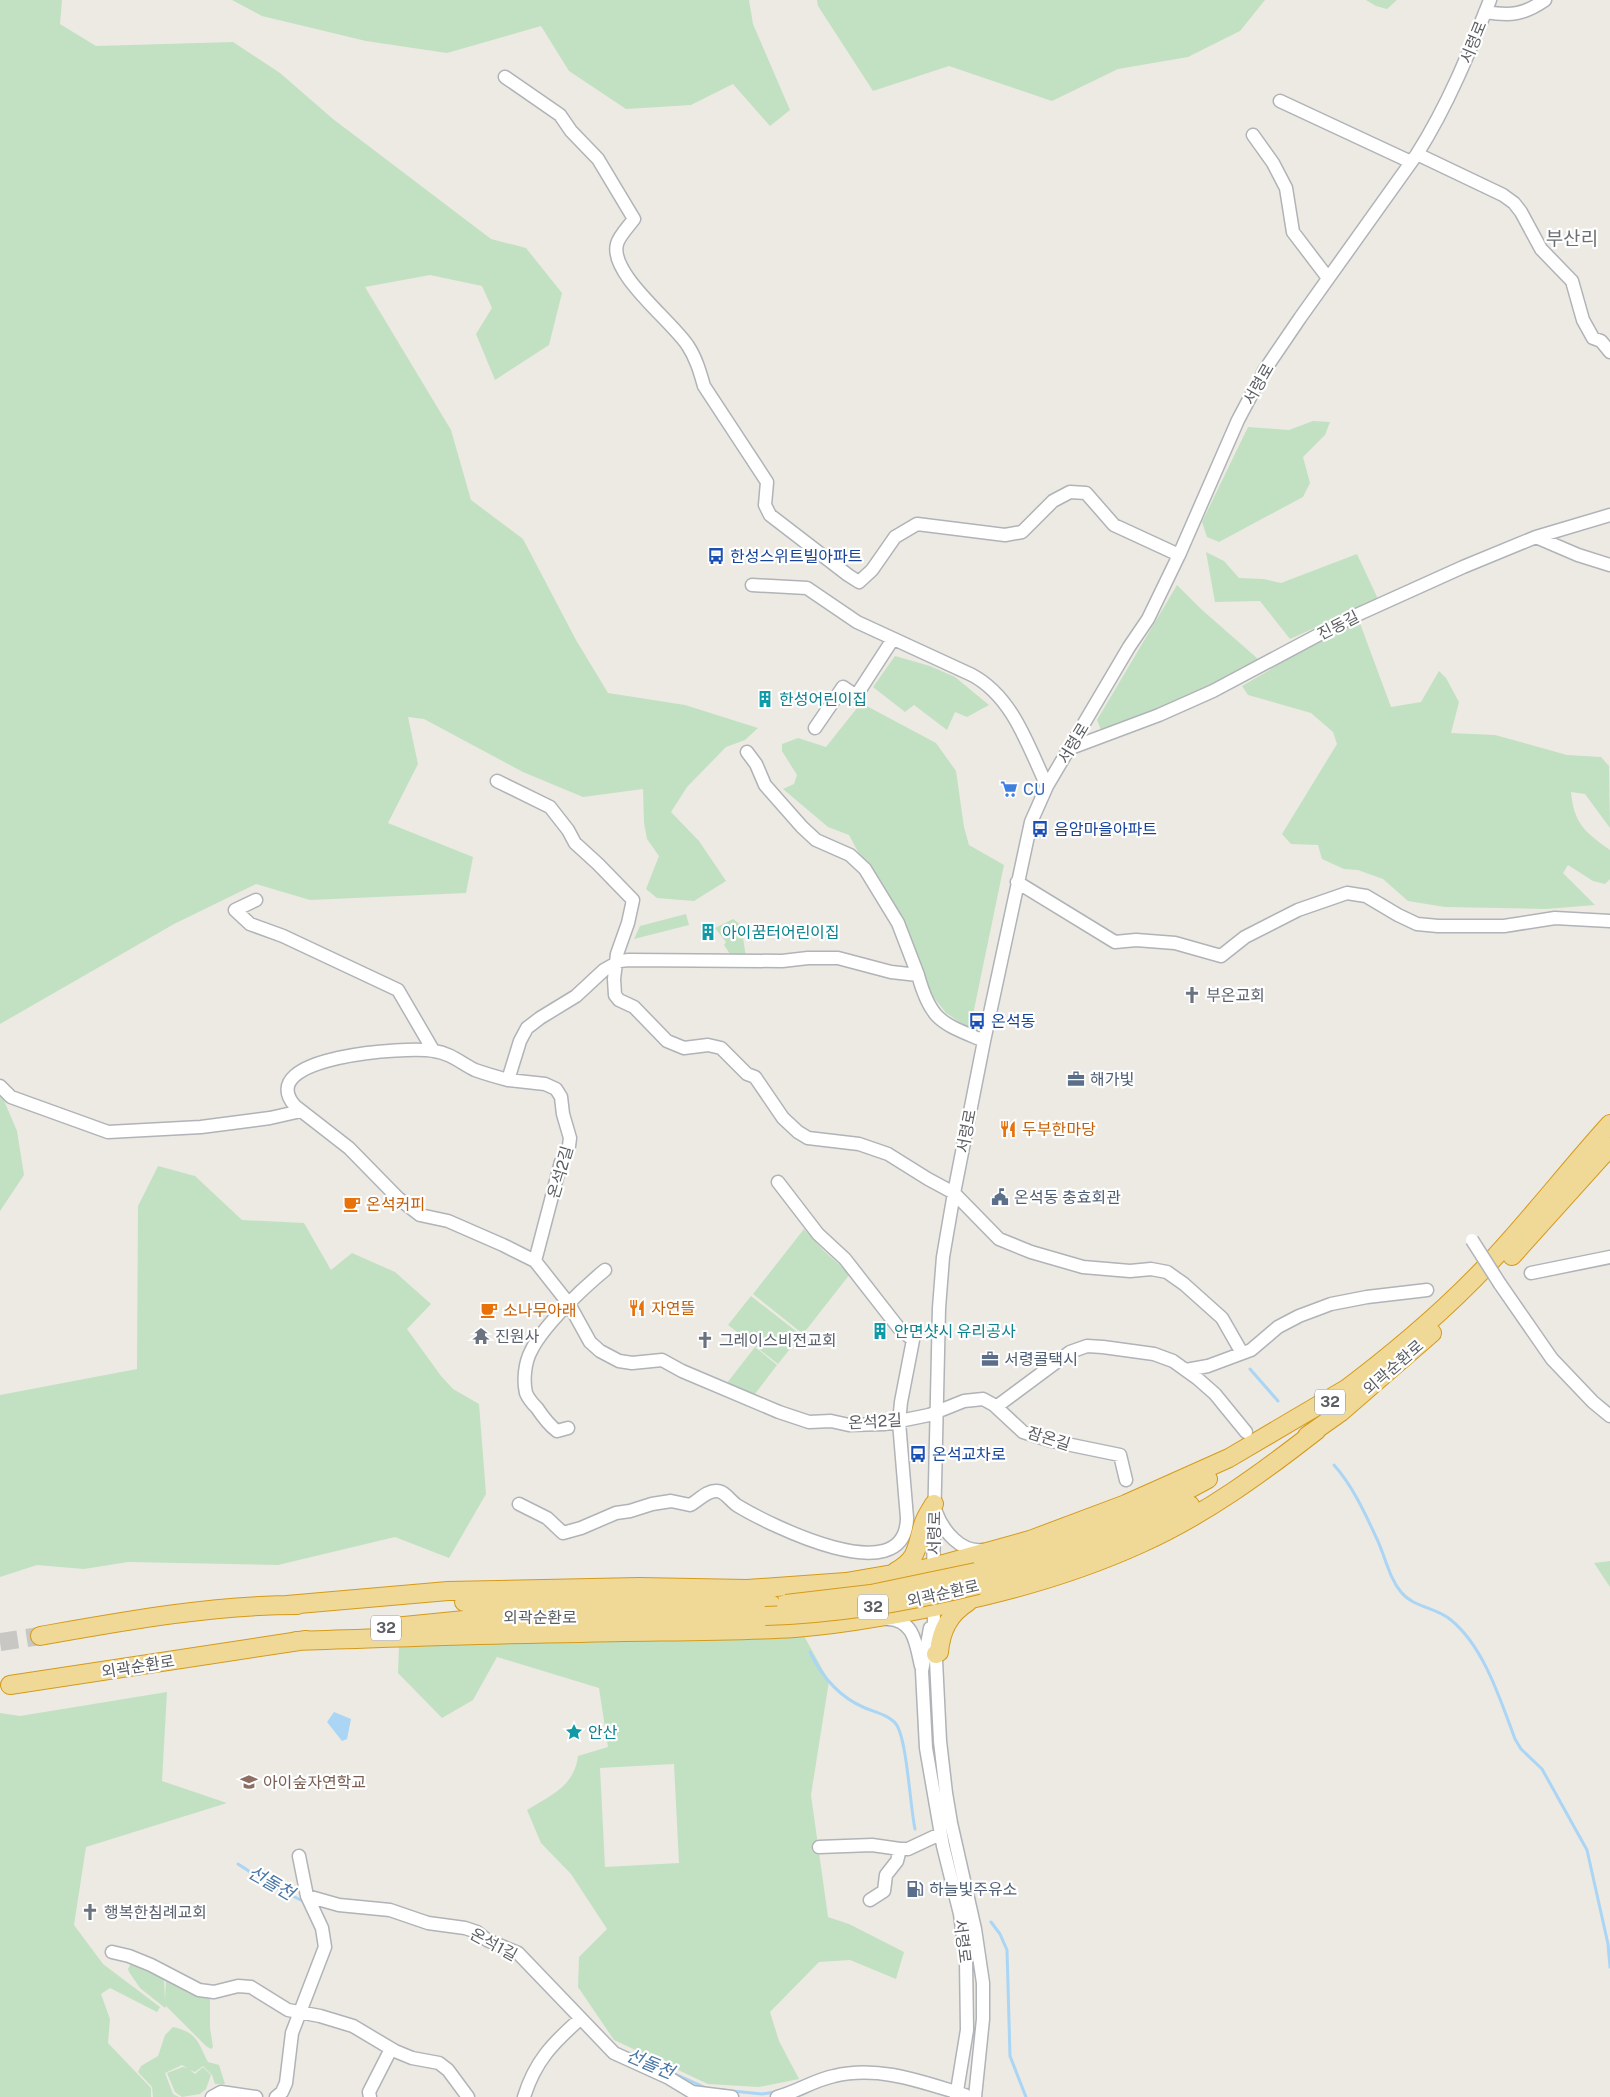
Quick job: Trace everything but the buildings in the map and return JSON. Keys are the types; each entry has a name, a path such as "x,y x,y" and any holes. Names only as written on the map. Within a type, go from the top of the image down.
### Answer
{"highway":[{"name":"외곽순환로","path":"978,1585 1072,1542 1148,1511 1259,1451 1346,1390 1383,1361 1468,1284 1516,1234 1610,1124"},
{"name":"외곽순환로","path":"40,1636 157,1617 287,1605 521,1602 768,1610 813,1614 864,1608 978,1585 1066,1559 1153,1523 1218,1490 1317,1430 1414,1350 1472,1295 1526,1240 1610,1147"},
{"path":"287,1605 448,1591 639,1587 747,1589 846,1582 933,1567 986,1553 1075,1525 1196,1474 1258,1442 1346,1390"},
{"path":"888,1575 904,1567 912,1560 917,1550 923,1524 934,1504"},
{"path":"296,1642 490,1634 677,1632 796,1628 933,1608 978,1585"},
{"path":"936,1661 942,1634 948,1620 978,1585"},
{"name":"외곽순환로","path":"10,1685 384,1628 495,1617 768,1610"}],"street":[{"name":"서령로","path":"964,2096 981,2051 983,2004 980,1959 951,1823 940,1741 933,1608 939,1308 943,1257 954,1193 1017,882 1031,822 1047,786 1129,647 1148,619 1179,555 1250,396 1280,346 1414,158 1450,97 1490,0"},
{"path":"1485,12 1508,15 1520,13 1545,0"},
{"path":"505,77 560,115 571,132 598,159 634,219 617,244 617,260 629,279 688,346 699,368 704,386 767,482 765,505 770,515 848,576 859,582 872,570 895,537 917,524 1005,534 1022,532 1053,501 1070,492 1086,493 1114,525 1179,555"},
{"path":"1280,101 1503,195 1514,203 1541,249 1572,281 1583,320 1593,338 1601,341 1610,352"},
{"path":"1253,135 1273,163 1286,188 1293,232 1328,278"},
{"name":"진동길","path":"1071,748 1159,715 1213,691 1350,618 1463,567 1536,536 1610,515"},
{"path":"1536,536 1578,555 1610,565"},
{"path":"752,585 807,588 857,622 972,675 993,689 1009,710 1047,786"},
{"path":"815,728 842,687 856,696 893,639"},
{"path":"747,752 756,764 765,785 802,827 816,840 850,855 865,869 898,923 918,975 924,997 934,1014 945,1022 984,1041"},
{"path":"497,780 550,808 568,830 574,843 598,864 633,900 616,963 614,979 616,998 634,1007 667,1041 678,1047 691,1048 716,1045 728,1052 747,1074 755,1077 783,1118 798,1132 808,1138 859,1144 888,1154 954,1193 999,1239 1032,1252 1083,1267 1130,1270 1151,1269 1166,1272 1184,1284 1222,1318 1242,1353"},
{"path":"1017,882 1115,942 1136,940 1175,943 1221,956 1245,938 1298,910 1347,892 1366,896 1417,924 1438,926 1504,926 1554,918 1610,921"},
{"path":"256,900 235,910 250,924 283,936 398,990 433,1050"},
{"path":"536,1262 448,1221 420,1215 398,1198 349,1148 301,1112 290,1099 286,1088 293,1077 303,1070 361,1053 433,1050 449,1054 475,1070 508,1080 520,1041 527,1028 572,999 601,972 616,963 629,960 782,962 808,958 838,958 891,972 918,975"},
{"name":"온석2길","path":"508,1080 545,1084 556,1089 561,1097 563,1114 570,1138 569,1146 561,1162 536,1262 569,1304 594,1347 619,1361 632,1363 662,1360 682,1371 779,1412 809,1422 831,1421 849,1425 869,1425 899,1422 936,1412"},
{"path":"0,1086 11,1097 108,1132 218,1125 301,1112"},
{"path":"519,1504 547,1518 563,1532 581,1528 616,1513 652,1504 671,1501 690,1505 709,1492 718,1491 738,1506 810,1541 861,1553 878,1553 890,1549 899,1542 905,1534 907,1526 899,1422 913,1340 898,1327 845,1259 818,1234 778,1182"},
{"path":"1472,1240 1552,1359 1593,1402 1610,1416"},
{"path":"1531,1273 1610,1256"},
{"path":"568,1428 557,1431 547,1422 526,1394 525,1374 527,1360 533,1347 569,1304 605,1270"},
{"path":"1186,1370 1208,1366 1251,1350 1278,1327 1299,1316 1331,1304 1367,1297 1427,1290"},
{"path":"996,1407 1070,1352 1087,1346 1154,1354 1173,1361 1215,1394 1246,1432"},
{"name":"잠온길","path":"936,1412 977,1398 988,1401 1023,1432 1060,1443 1120,1455 1126,1480"},
{"path":"934,1504 940,1521 952,1537 968,1548 984,1550 986,1553"},
{"name":"서령로","path":"933,1608 922,1670 926,1748 940,1834 960,1914 964,1940 968,2007 964,2050 964,2096"},
{"path":"880,1617 882,1619 899,1620 908,1627 915,1640 922,1670 936,1661"},
{"path":"819,1846 872,1845 900,1849 908,1848 940,1834"},
{"path":"870,1900 884,1891 886,1875 897,1861 900,1849"},
{"path":"276,2097 285,2086 292,2033 301,2014 325,1947 322,1928 307,1896 299,1856"},
{"name":"온석1길","path":"307,1896 320,1901 346,1906 390,1910 428,1923 465,1928 477,1932 487,1940 518,1954 610,2050 669,2078 692,2092 732,2097"},
{"path":"112,1952 152,1965 201,1991 214,1992 238,1986 251,1987 281,2007 301,2014 320,2016 353,2026 391,2050 412,2058 440,2063 448,2070 468,2097"},
{"path":"524,2097 538,2062 580,2019"},
{"path":"370,2097 369,2092 391,2050"},
{"path":"964,2050 981,2051"},
{"path":"777,2097 828,2077 861,2072 893,2075 964,2096"},
{"path":"212,2097 221,2092 256,2097"}],"green space":[{"path":"0,0 62,0 60,24 96,46 233,42 280,73 333,119 491,239 526,248 562,293 549,345 495,380 476,334 492,308 482,286 430,275 365,287 451,430 471,500 523,539 576,640 608,693 685,705 758,728 745,740 726,747 687,787 671,812 699,841 726,881 694,901 657,898 646,889 659,856 647,839 644,823 643,789 583,797 523,772 424,719 408,717 418,764 388,823 473,857 466,893 310,900 256,884 174,924 0,1024"},
{"path":"232,0 749,0 753,24 790,110 770,126 733,84 691,105 626,109 569,71 541,26 447,53 366,41 262,16"},
{"path":"817,0 1265,0 1240,31 1188,57 1118,69 1052,101 949,66 873,91 818,6"},
{"path":"1366,0 1397,0 1387,9 1376,6"},
{"path":"1313,421 1330,422 1325,435 1303,457 1310,483 1303,497 1219,542 1207,537 1202,522 1248,427 1289,430"},
{"path":"1206,552 1224,561 1239,578 1264,579 1281,583 1357,554 1378,599 1290,639 1260,601 1215,602"},
{"path":"1177,585 1201,609 1258,659 1206,688 1111,729 1101,730 1097,720"},
{"path":"1358,618 1391,707 1421,702 1439,671 1446,678 1459,702 1451,733 1495,735 1567,755 1601,757 1609,766 1610,828 1585,794 1571,792 1575,812 1582,826 1610,850 1610,879 1605,884 1593,881 1568,865 1563,873 1595,905 1546,909 1445,907 1408,901 1383,879 1358,870 1344,869 1322,859 1318,845 1291,844 1282,834 1337,744 1333,732 1311,713 1248,695 1242,686"},
{"path":"895,656 930,666 955,677 989,705 967,717 955,712 947,730 914,705 905,712 873,687"},
{"path":"861,703 936,743 956,771 964,827 969,845 1004,865 970,1029 946,1013 931,994 915,949 898,912 863,861 849,835 828,827 783,789 794,784 797,775 782,751 782,744 798,738 826,747"},
{"path":"686,914 689,925 634,939 640,926"},
{"path":"733,919 741,925 746,957 732,957 724,945 726,942 715,928"},
{"path":"0,1091 17,1131 24,1175 0,1211"},
{"path":"158,1166 195,1176 242,1220 304,1223 331,1270 352,1253 395,1272 431,1304 407,1329 441,1376 453,1389 479,1404 486,1494 449,1558 395,1537 278,1565 128,1562 84,1569 37,1565 0,1577 0,1395 137,1369 138,1206"},
{"path":"804,1229 824,1251 850,1274 803,1334 753,1294"},
{"path":"751,1296 801,1335 778,1364 728,1325"},
{"path":"755,1347 777,1365 755,1394 727,1383"},
{"path":"1610,1561 1610,1587 1594,1563"},
{"path":"506,1636 804,1636 829,1681 811,1795 828,1917 849,1924 904,1952 896,1979 850,1960 819,1962 770,2012 779,2041 799,2079 759,2087 708,2084 614,2040 578,1987 579,1957 607,1929 571,1874 541,1843 527,1810 553,1794 566,1783 576,1767 578,1756 608,1747 599,1688 497,1657 473,1700 442,1718 398,1673 399,1647","holes":["674,1764 679,1863 605,1867 600,1768"]},
{"path":"167,1692 162,1781 227,1803 86,1847 74,1925 103,1964 160,2007 157,2012 110,1988 101,1994 110,2019 108,2043 151,2088 151,2097 0,2097 0,1713 20,1716"},
{"path":"131,1963 140,1963 164,1979 165,2000 166,1979 210,1997 210,2028 213,2047 211,2049 166,2006 165,2008 140,1988 129,1972 128,1969"},
{"path":"173,2027 187,2032 196,2039 208,2062 219,2065 225,2084 215,2084 212,2075 203,2066 195,2072 190,2070 195,2074 203,2067 211,2075 206,2089 200,2094 182,2097 175,2092 167,2073 183,2067 187,2068 182,2065 165,2073 173,2094 179,2097 153,2097 152,2087 138,2072 141,2066 158,2056 165,2035"}],"water":[{"path":"334,1712 351,1719 347,1739 342,1741 327,1722"}],"waterway":[{"path":"1250,1369 1278,1401"},
{"path":"1334,1465 1347,1481 1363,1509 1393,1579 1401,1592 1412,1601 1439,1612 1451,1620 1463,1631 1482,1659 1515,1739 1521,1749 1542,1769 1587,1850 1608,1944 1610,1967"},
{"path":"810,1652 820,1670 839,1692 865,1708 886,1716 896,1724 900,1732 906,1758 915,1829"},
{"name":"선돌천","path":"238,1864 272,1886 305,1902"},
{"path":"991,1922 1000,1934 1007,1950 1010,2056 1026,2097"},
{"name":"선돌천","path":"664,2069 706,2088"},
{"name":"선돌천","path":"722,2090 762,2094 775,2092"}],"tunnel":[{"path":"0,1642 40,1636"}],"place":[{"name":"한성스위트빌아파트","path":"716,556"},
{"name":"한성어린이집","path":"765,699"},
{"name":"CU","path":"1009,789"},
{"name":"음암마을아파트","path":"1040,829"},
{"name":"아이꿈터어린이집","path":"708,932"},
{"name":"부온교회","path":"1192,995"},
{"name":"온석동","path":"977,1021"},
{"name":"해가빛","path":"1076,1079"},
{"name":"두부한마당","path":"1008,1129"},
{"name":"온석동 충효회관","path":"1000,1197"},
{"name":"온석커피","path":"352,1204"},
{"name":"자연뜰","path":"637,1308"},
{"name":"소나무아래","path":"489,1310"},
{"name":"안면샷시 유리공사","path":"880,1331"},
{"name":"진원사","path":"481,1336"},
{"name":"그레이스비전교회","path":"705,1340"},
{"name":"서령콜택시","path":"990,1359"},
{"name":"온석교차로","path":"918,1454"},
{"name":"안산","path":"574,1732"},
{"name":"아이숲자연학교","path":"249,1782"},
{"name":"하늘빛주유소","path":"915,1889"},
{"name":"행복한침례교회","path":"90,1912"}],"district":[{"name":"부산리","path":"1572,238"}]}
